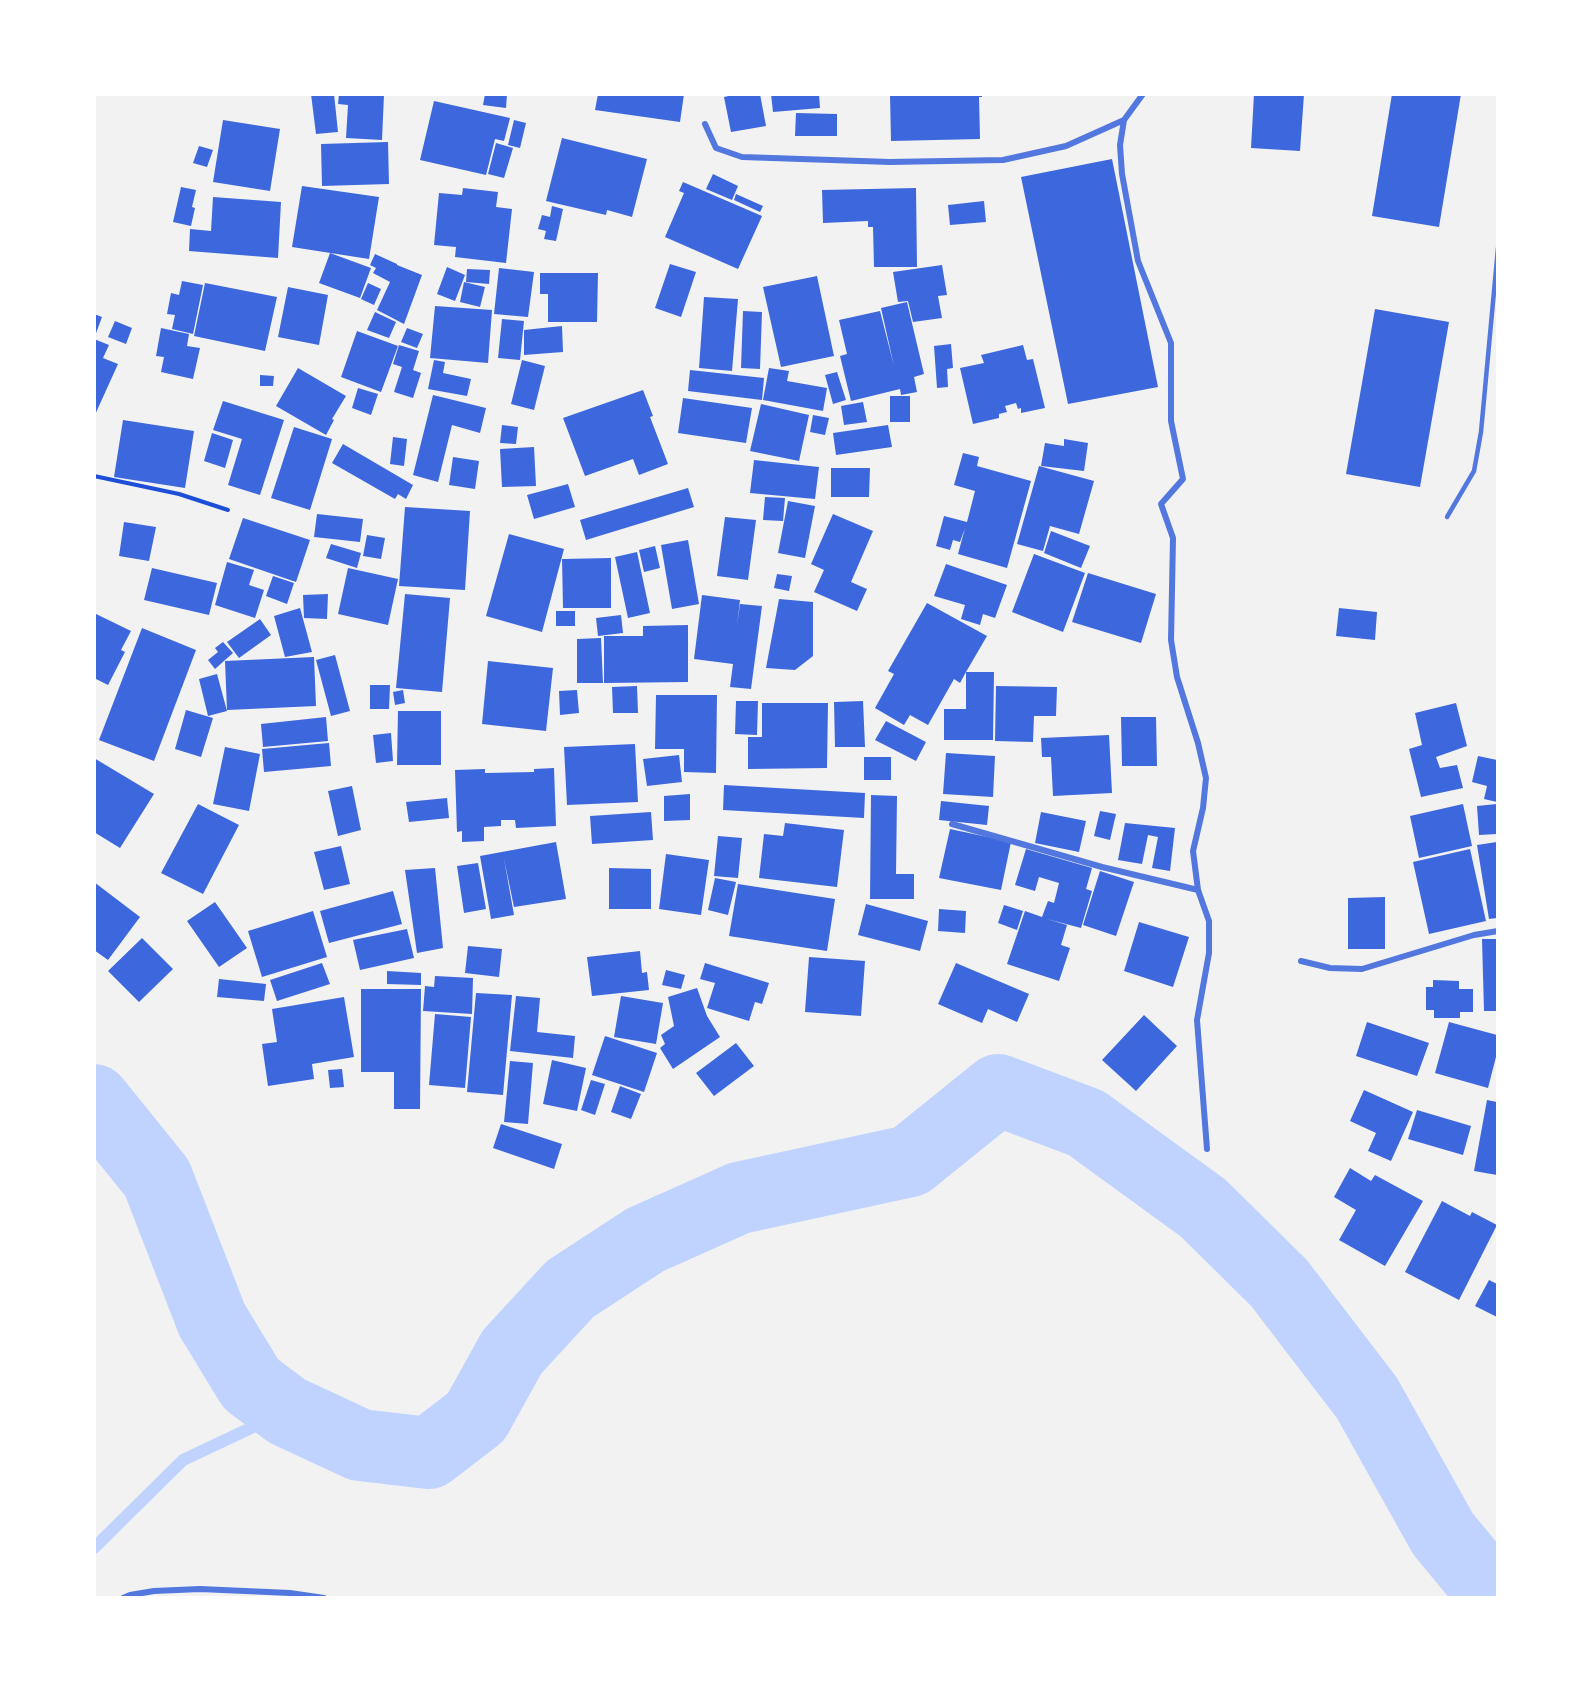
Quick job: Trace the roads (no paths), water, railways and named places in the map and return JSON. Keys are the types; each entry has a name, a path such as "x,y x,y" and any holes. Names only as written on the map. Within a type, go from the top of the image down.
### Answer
{"street":[{"path":"1143,94 1124,120 1120,145 1122,174 1138,261 1171,343 1171,421 1184,479 1161,504 1173,538 1172,640 1177,677 1198,743 1206,778 1203,808 1193,851 1198,890 1209,921 1209,953 1197,1020 1207,1149"},
{"path":"705,124 716,148 742,157 890,162 1003,160 1066,146 1124,120"},
{"path":"952,824 1102,867 1198,890"},
{"path":"1301,961 1330,968 1362,969 1474,935 1497,932"},
{"path":"123,1598 154,1592 200,1589 290,1593 324,1598"}],"lane":[{"path":"1447,517 1474,471 1476,462 1481,432 1497,248"}],"waterway":[{"path":"94,1100 157,1178 212,1320 251,1384 287,1411 360,1445 429,1453 476,1417 512,1352 570,1289 645,1240 739,1198 910,1161 998,1090 1086,1123 1203,1208 1279,1283 1367,1398 1443,1534 1492,1593 1498,1596"},
{"path":"94,1548 183,1460 287,1411"}]}
